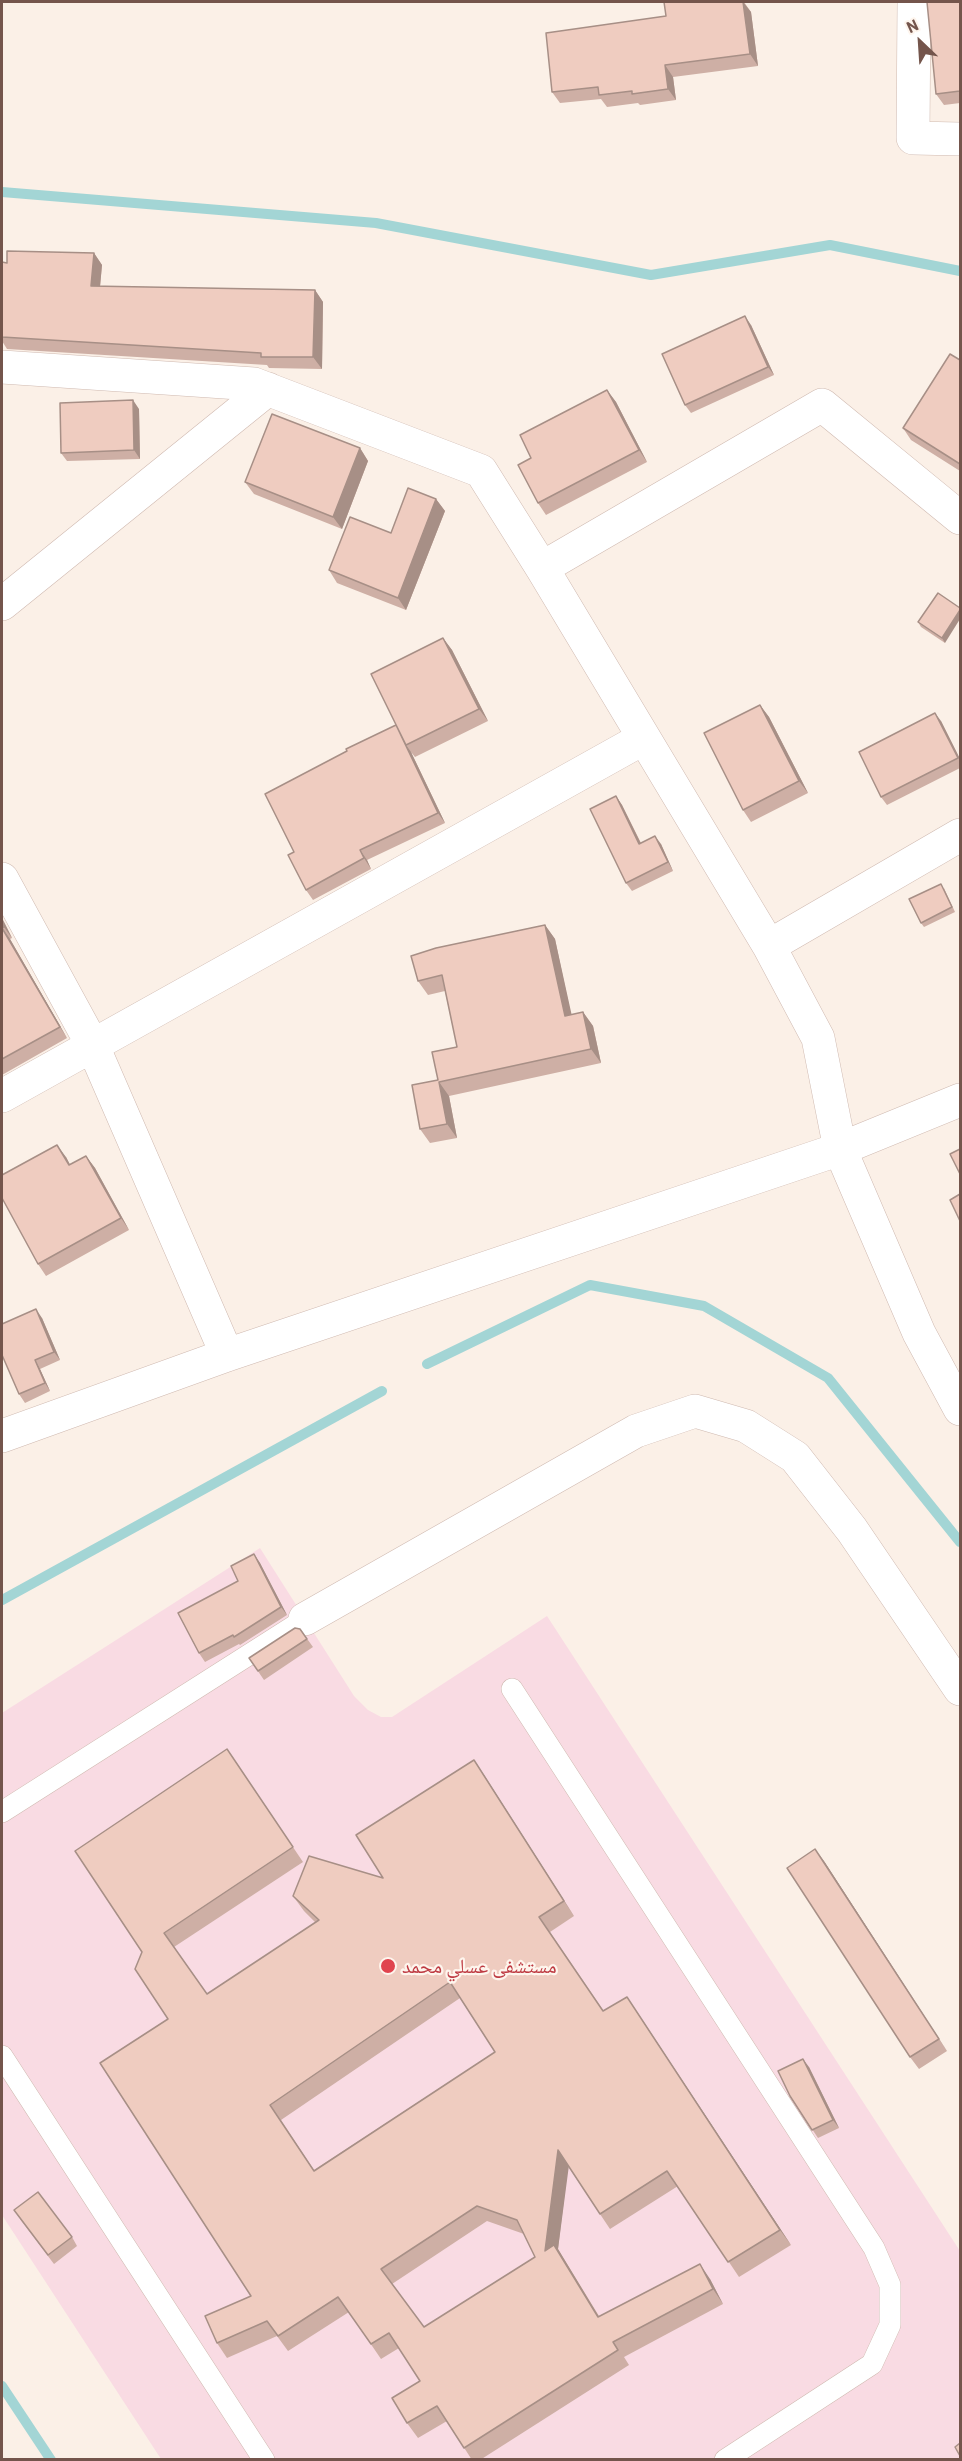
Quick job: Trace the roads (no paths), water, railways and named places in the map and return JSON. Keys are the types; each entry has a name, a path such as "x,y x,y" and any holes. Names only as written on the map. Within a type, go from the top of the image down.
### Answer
{"street":[{"path":"914,2 913,138 960,139"},
{"path":"2,367 254,384 481,471 542,568 769,946 818,1038 840,1149 919,1333 960,1409"},
{"path":"2,604 268,389"},
{"path":"542,568 822,405 960,518"},
{"path":"2,1096 644,738"},
{"path":"769,946 960,835"},
{"path":"2,879 92,1044 227,1355"},
{"path":"2,1436 227,1355 840,1149 960,1100"},
{"path":"305,1619 636,1431 695,1411 746,1426 795,1457 852,1530 960,1689"}],"lane":[{"path":"2,1812 305,1619"},
{"path":"512,1689 874,2247 890,2285 890,2325 872,2364 725,2460"},
{"path":"2,2056 264,2460"}],"waterway":[{"path":"2,192 376,223 651,275 830,245 960,271"},
{"path":"427,1364 590,1285 704,1306 828,1378 960,1542"},
{"path":"2,1600 382,1391"},
{"path":"2,2386 51,2460"}],"place":[{"name":"مستشفى عسلي محمد","path":"388,1966"}]}
